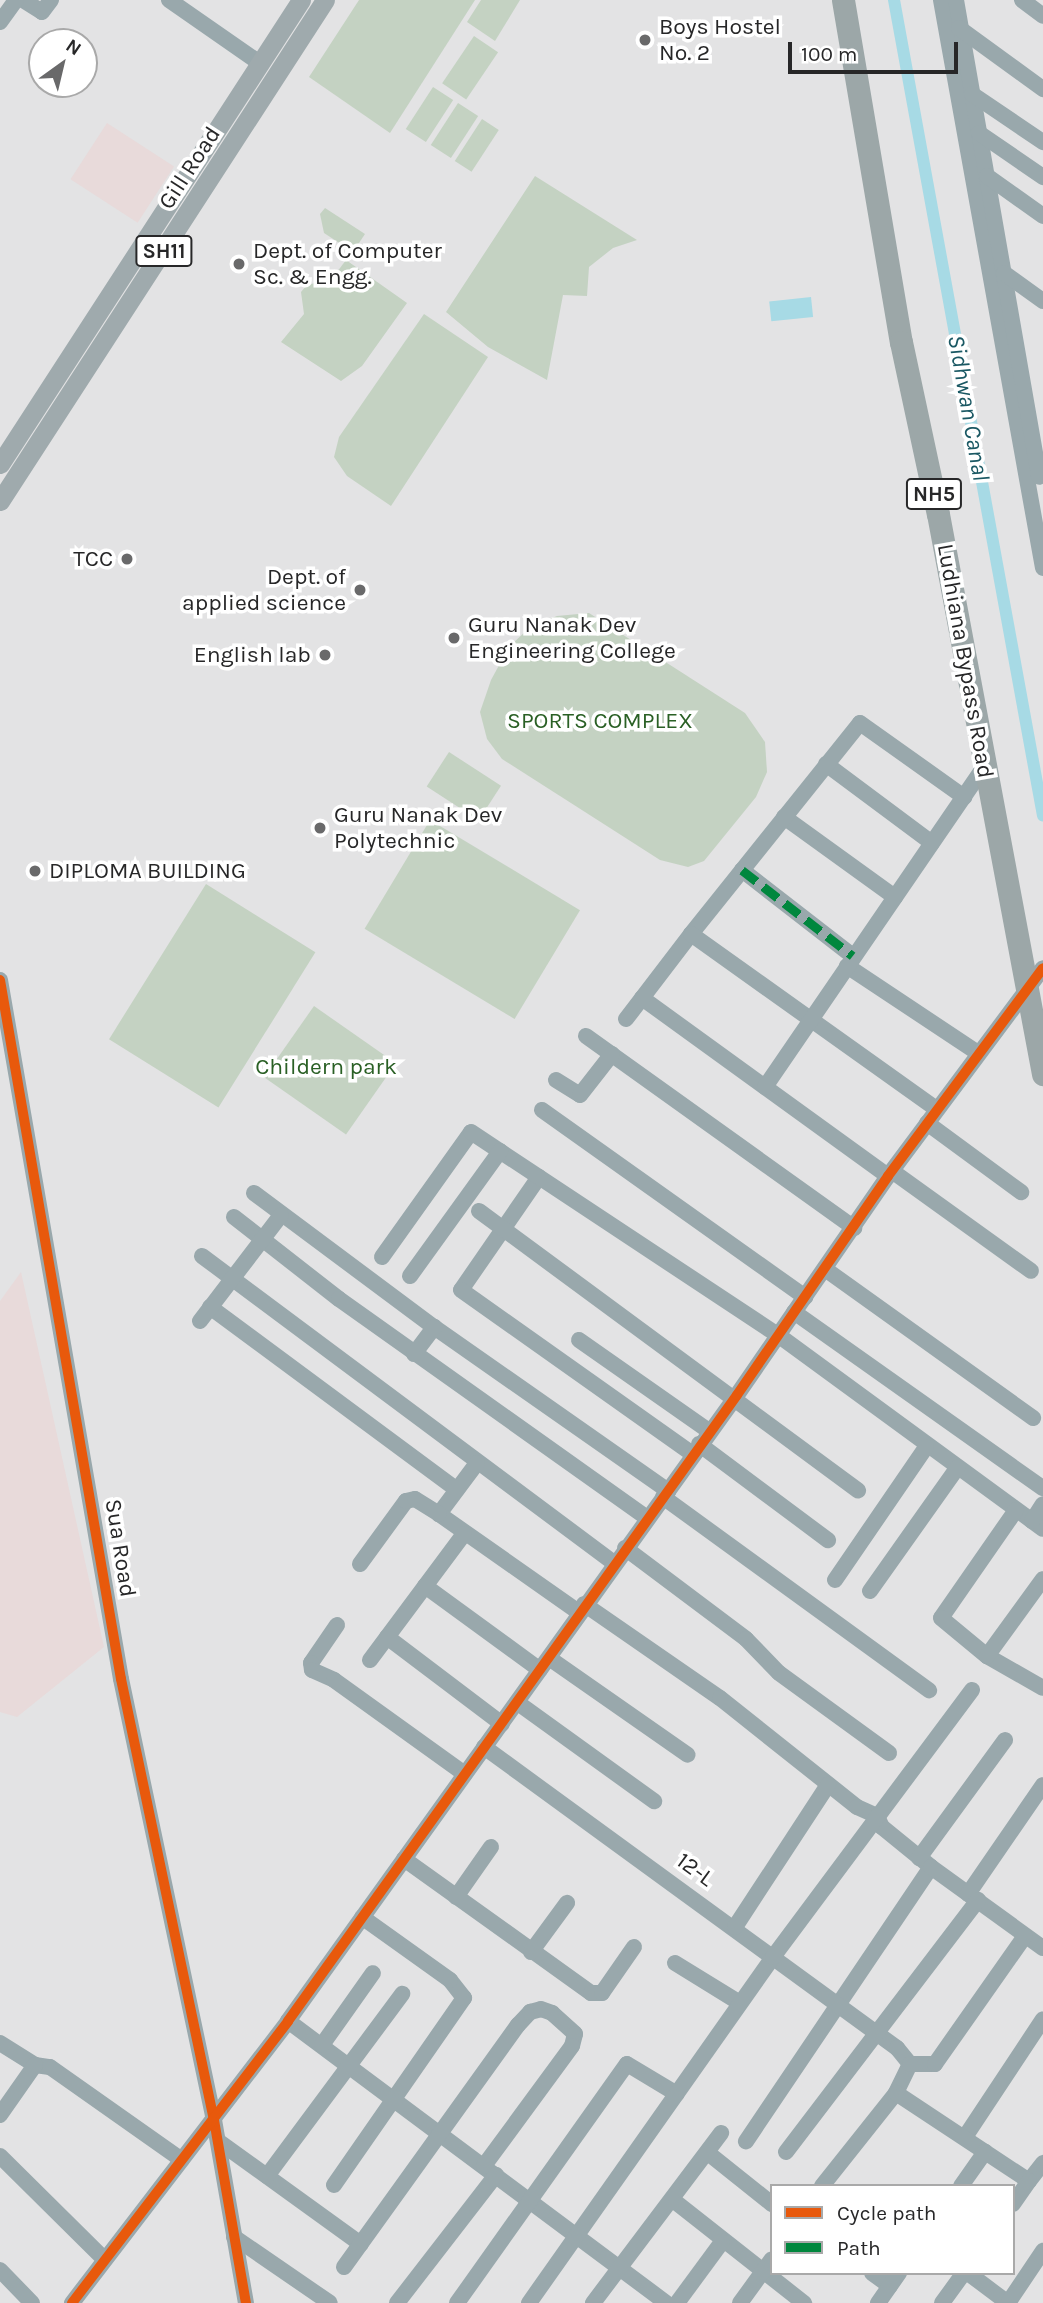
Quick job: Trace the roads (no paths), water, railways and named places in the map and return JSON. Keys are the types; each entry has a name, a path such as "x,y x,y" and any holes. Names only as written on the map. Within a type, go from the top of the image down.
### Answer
{"highway":[{"name":"Ludhiana Bypass Road","path":"843,0 901,342 938,514 984,767 1038,983"},
{"name":"Ludhiana Bypass Road","path":"859,0 886,187 1038,983 1043,1074"}],"main road":[{"name":"Gill Road","path":"0,464 301,0"},
{"name":"Gill Road","path":"0,501 325,0"}],"street":[{"path":"0,22 16,0"},
{"path":"23,0 42,12 51,0"},
{"path":"169,0 191,6 261,64"},
{"path":"941,0 1036,477"},
{"path":"956,0 1036,477 1043,563"},
{"path":"1021,0 1043,16"},
{"path":"959,28 1043,89"},
{"path":"972,94 1043,142"},
{"path":"979,133 1043,177"},
{"path":"987,176 1043,216"},
{"path":"1003,273 1043,301"},
{"path":"626,1019 856,727 865,723 964,797"},
{"path":"826,764 932,843"},
{"path":"765,1087 984,767"},
{"path":"784,817 895,897"},
{"path":"742,870 850,961 978,1053"},
{"path":"691,934 810,1022 936,1109"},
{"name":"Sua Road","path":"0,980 121,1679 214,2120 246,2303"},
{"path":"72,2303 288,2021 518,1703 700,1443 735,1398 936,1109 978,1053 1038,983"},
{"path":"642,998 765,1087 1031,1271"},
{"path":"586,1036 854,1228"},
{"path":"556,1080 580,1095 612,1055"},
{"path":"542,1110 805,1297"},
{"path":"927,1123 1021,1192"},
{"path":"382,1256 471,1132 778,1335 926,1447 1038,1525 1043,1504"},
{"path":"410,1276 500,1151"},
{"path":"539,1177 461,1290 700,1443"},
{"path":"254,1193 929,1690"},
{"path":"479,1210 858,1490"},
{"path":"200,1321 281,1215"},
{"path":"234,1217 414,1354 647,1518"},
{"path":"202,1256 614,1563"},
{"path":"825,1269 1033,1418"},
{"path":"210,1307 457,1490"},
{"path":"794,1312 1043,1488"},
{"path":"414,1354 434,1327"},
{"path":"579,1340 700,1443 828,1540"},
{"path":"835,1580 926,1447"},
{"path":"439,1514 478,1463"},
{"path":"870,1591 957,1468"},
{"path":"360,1564 406,1501 415,1499 464,1534 712,1693 828,1785 877,1816 882,1827 925,1863 1043,1948"},
{"path":"1016,1510 941,1618 987,1656 1043,1688"},
{"path":"370,1660 464,1534"},
{"path":"625,1548 746,1639 779,1673 890,1753"},
{"path":"987,1656 1043,1579"},
{"path":"425,1586 688,1755"},
{"path":"337,1625 311,1662 312,1670 334,1680 465,1774"},
{"path":"387,1637 502,1724"},
{"path":"529,2303 773,1957 972,1690"},
{"path":"518,1703 654,1801"},
{"path":"746,2141 1005,1740"},
{"name":"12-L","path":"484,1747 837,2002 877,2032 909,2064"},
{"path":"735,1927 828,1785"},
{"path":"786,2152 877,2032 891,2018 973,1897 1043,1785"},
{"path":"456,1897 491,1847"},
{"path":"404,1859 579,1987 602,1993 634,1947"},
{"path":"531,1952 567,1903"},
{"path":"334,2185 464,1998 450,1980 362,1917"},
{"path":"830,2183 896,2093 909,2064 935,2064 1025,1936"},
{"path":"675,1963 740,2003"},
{"path":"322,2045 373,1973"},
{"path":"267,2176 351,2067 402,1994"},
{"path":"344,2267 443,2135 530,2012 541,2009 568,2025 575,2035 572,2046 397,2303"},
{"path":"965,2137 1043,2019"},
{"path":"288,2021 666,2303"},
{"path":"0,2043 35,2065 50,2067 182,2160"},
{"path":"457,2303 627,2064 677,2094"},
{"path":"0,2115 35,2065"},
{"path":"896,2093 1030,2181"},
{"path":"593,2303 721,2133"},
{"path":"218,2141 361,2244"},
{"path":"962,2184 985,2152"},
{"path":"708,2153 770,2202"},
{"path":"0,2156 104,2259"},
{"path":"1015,2201 1042,2165"},
{"path":"673,2200 722,2242 767,2265 740,2303"},
{"path":"234,2237 330,2303"},
{"path":"677,2303 722,2242"},
{"path":"969,2275 1008,2303 1043,2251"},
{"path":"0,2270 32,2303"},
{"path":"777,2275 804,2303"},
{"path":"942,2303 964,2275"},
{"path":"878,2303 894,2280"}],"water":[{"path":"811,297 813,317 771,321 769,301"}],"waterway":[{"name":"Sidhwan Canal","path":"894,0 1043,816"}],"place":[{"name":"Boys Hostel No. 2","path":"645,40"},
{"name":"Dept. of Computer Sc. & Engg.","path":"239,264"},
{"name":"TCC","path":"127,559"},
{"name":"Dept. of applied science","path":"360,590"},
{"name":"Guru Nanak Dev Engineering College","path":"454,638"},
{"name":"English lab","path":"325,655"},
{"name":"Guru Nanak Dev Polytechnic","path":"320,828"},
{"name":"DIPLOMA BUILDING","path":"35,871"}],"park label":[{"name":"SPORTS COMPLEX","path":"600,721"},
{"name":"Childern park","path":"326,1067"}]}
